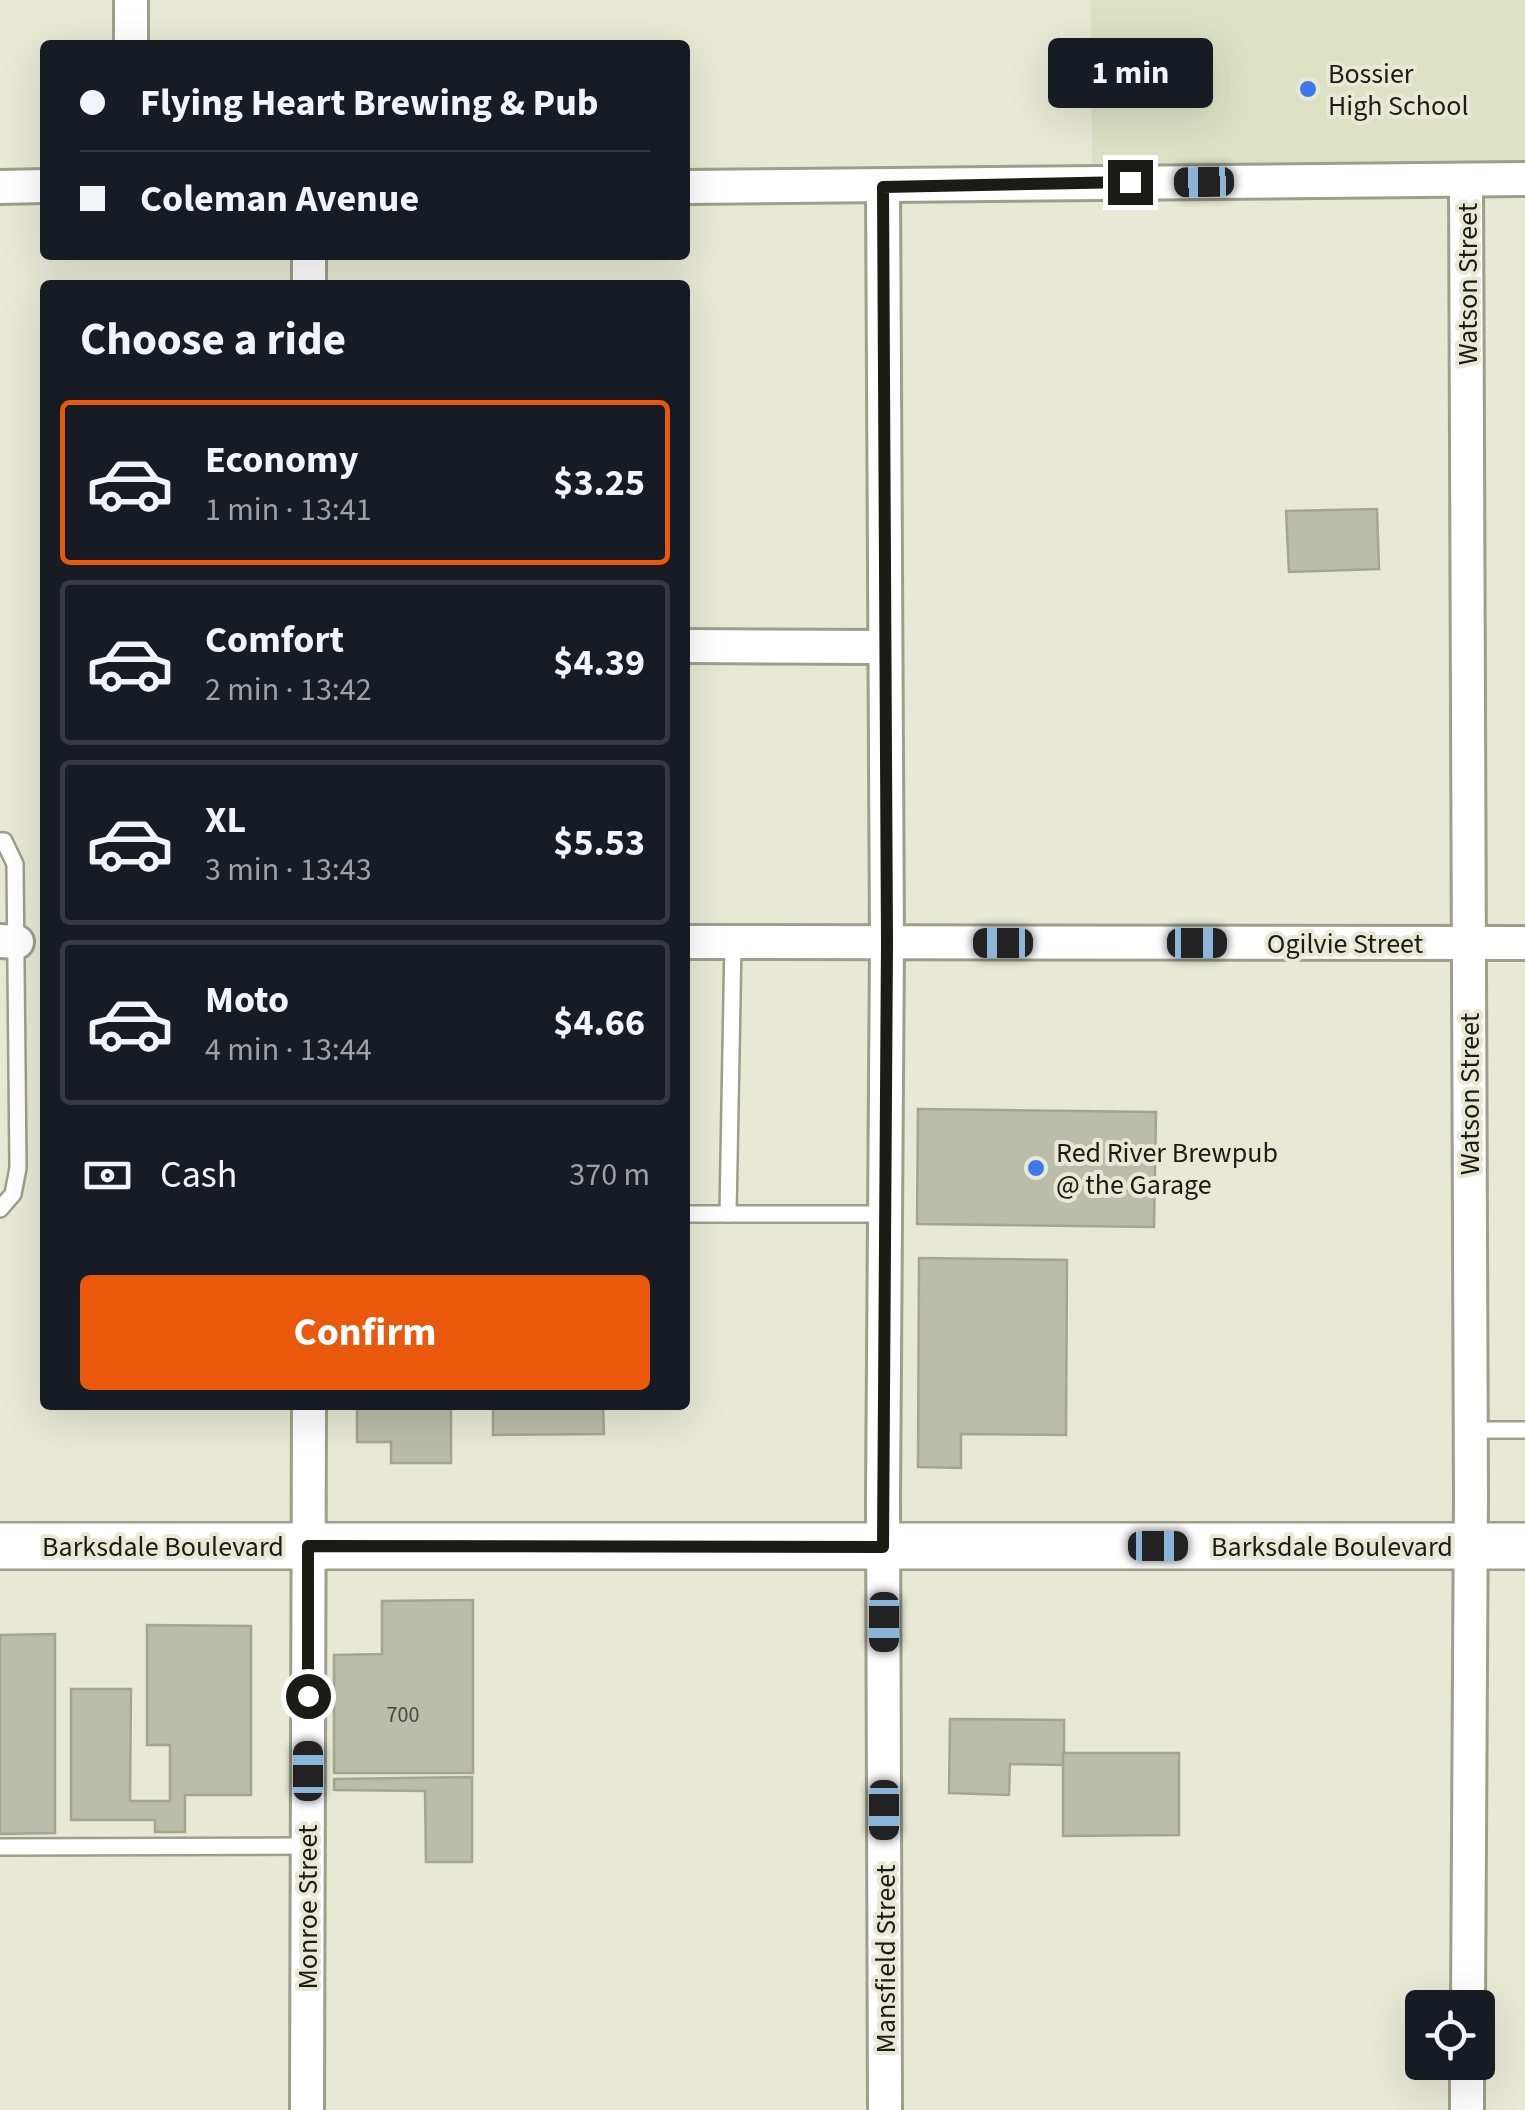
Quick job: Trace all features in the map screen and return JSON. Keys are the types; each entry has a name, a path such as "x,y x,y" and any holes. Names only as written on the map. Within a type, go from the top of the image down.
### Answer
{"main road":[{"name":"Barksdale Boulevard","path":"0,1546 1525,1546"}],"street":[{"path":"131,0 131,40"},
{"path":"690,187 1525,179"},
{"name":"Watson Street","path":"1466,180 1471,1430 1468,1990"},
{"path":"0,187 40,186"},
{"name":"Mansfield Street","path":"883,187 887,943 885,2110"},
{"path":"690,646 884,646"},
{"name":"Ogilvie Street","path":"690,942 1525,943"},
{"name":"Monroe Street","path":"307,2110 309,1410"},
{"path":"1467,2080 1467,2110"}],"lane":[{"path":"0,842 4,842 15,864 8,941 18,1168 13,1194 0,1209"},
{"path":"728,1214 733,942"},
{"path":"690,1214 885,1214"},
{"path":"1471,1430 1525,1430"},
{"path":"0,1847 307,1846"}],"shaded area":[{"name":"Bossier High School","path":"1091,0 1525,0 1525,179 1092,182"}],"building":[{"path":"1377,509 1379,569 1289,572 1286,511"},
{"name":"Red River Brewpub @ the Garage","path":"918,1109 1156,1112 1154,1227 917,1224"},
{"path":"919,1258 1067,1260 1066,1435 961,1434 961,1468 918,1467"},
{"path":"357,1410 451,1410 451,1463 391,1463 391,1442 357,1442"},
{"path":"493,1410 603,1410 604,1434 493,1435"},
{"path":"473,1600 473,1773 334,1773 334,1655 382,1654 382,1601"},
{"path":"147,1625 251,1626 251,1795 185,1795 185,1832 155,1832 155,1820 71,1820 71,1689 131,1689 130,1801 170,1801 170,1745 147,1745"},
{"path":"55,1634 55,1833 0,1834 0,1635"},
{"path":"950,1719 1064,1720 1064,1765 1010,1764 1009,1795 949,1793"},
{"path":"1063,1753 1179,1753 1179,1835 1063,1836"},
{"path":"472,1777 472,1862 426,1862 425,1791 334,1790 334,1779"}],"place":[{"name":"Bossier High School","path":"1308,89"},
{"name":"Red River Brewpub @ the Garage","path":"1036,1168"}],"route":[{"path":"308,1696 308,1546 883,1547 887,943 883,187 1130,182"}]}
